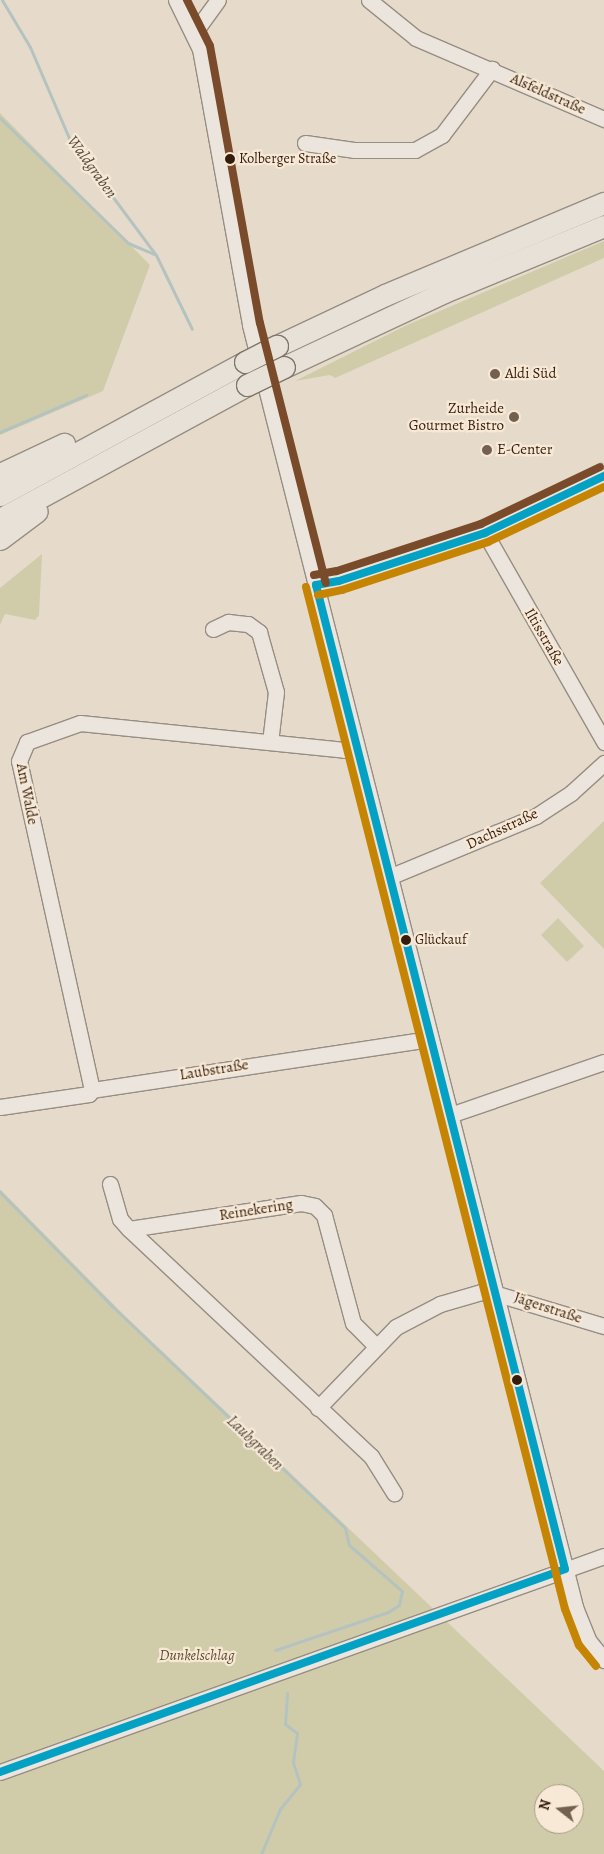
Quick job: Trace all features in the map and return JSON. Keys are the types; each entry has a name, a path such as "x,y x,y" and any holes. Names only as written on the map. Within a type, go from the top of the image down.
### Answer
{"highway":[{"path":"0,495 106,435 277,346 394,291 604,203"},
{"path":"0,519 82,473 284,367 444,292 604,226"},
{"path":"0,474 67,442 106,435"},
{"path":"0,540 82,473"}],"street":[{"name":"Jägerstraße","path":"176,0 200,49 250,325 494,1293 604,1326"},
{"path":"192,30 199,26 218,0"},
{"name":"Alsfeldstraße","path":"369,0 416,38 492,69 604,119"},
{"name":"Alsfeldstraße","path":"305,143 354,150 405,152 420,148 442,135 492,69"},
{"path":"316,585 339,581 485,533 604,476"},
{"name":"Iltisstraße","path":"485,533 604,742"},
{"path":"213,629 228,622 248,624 259,632 276,692 270,742"},
{"name":"Am Walde","path":"92,1090 19,761 22,749 31,739 80,722 345,750 356,748"},
{"name":"Dachsstraße","path":"389,877 536,816 571,793 604,763"},
{"name":"Laubstraße","path":"0,1107 88,1094 92,1090 430,1039"},
{"path":"450,1115 604,1062"},
{"path":"110,1184 120,1219 129,1229 371,1456 394,1493"},
{"name":"Reinekering","path":"129,1229 301,1203 315,1206 324,1215 353,1323 376,1346"},
{"path":"318,1408 396,1327 427,1309 481,1292 494,1293 578,1619 593,1648 604,1660"},
{"path":"0,1772 604,1556"}],"green space":[{"path":"0,113 150,265 103,391 0,435"},
{"path":"604,241 604,258 335,378 330,375 295,381 407,325"},
{"path":"42,554 39,615 35,620 5,614 0,625 0,588"},
{"path":"604,821 604,949 540,883"},
{"path":"558,918 584,946 567,962 541,935"},
{"name":"Dunkelschlag","path":"0,1189 123,1314 604,1771 604,1854 0,1854"}],"waterway":[{"name":"Waldgraben","path":"2,0 30,47 69,138 156,255 192,329"},
{"path":"0,118 128,243 154,254"},
{"path":"0,432 86,395"},
{"name":"Laubgraben","path":"0,1192 112,1306 345,1528 349,1545 402,1591 399,1605 388,1612 275,1650"},
{"name":"Laubgraben","path":"261,1854 280,1809 300,1784 293,1762 297,1733 285,1724 287,1693"}],"transit line":[{"path":"187,0 210,46 260,323 326,583"},
{"path":"314,575 337,571 481,524 600,467"},
{"path":"316,585 339,581 485,533 604,476"},
{"path":"318,595 342,590 488,542 604,487"},
{"path":"316,585 565,1569"},
{"path":"306,587 565,1609 579,1645 596,1666"},
{"path":"0,1772 565,1569"}],"place":[{"name":"Kolberger Straße","path":"230,159"},
{"name":"Aldi Süd","path":"495,374"},
{"name":"Zurheide Gourmet Bistro","path":"514,417"},
{"name":"E-Center","path":"487,450"},
{"name":"Glückauf","path":"406,940"}]}
